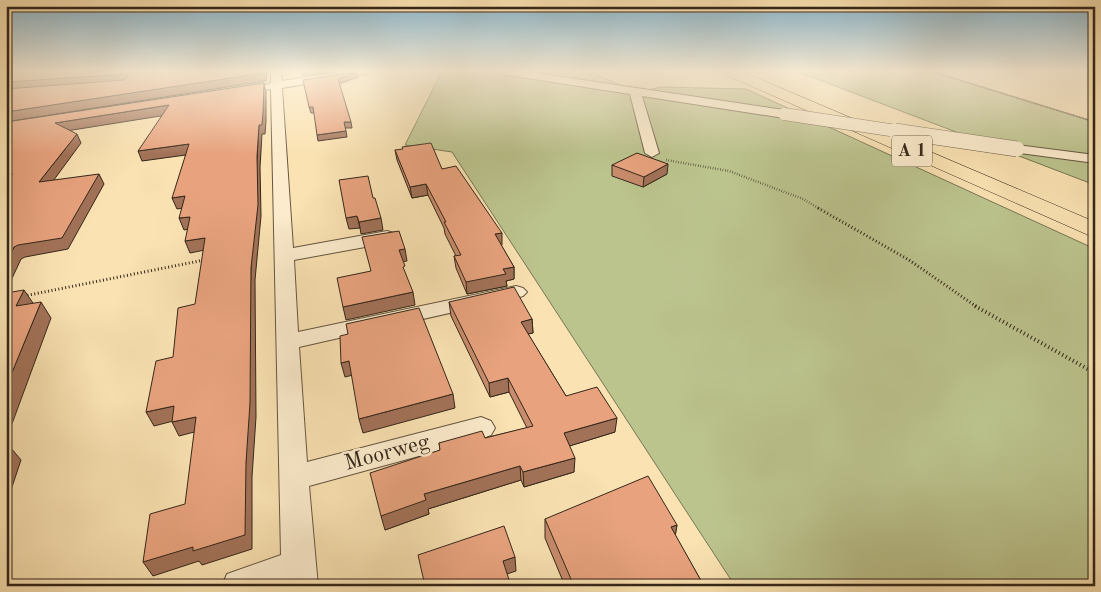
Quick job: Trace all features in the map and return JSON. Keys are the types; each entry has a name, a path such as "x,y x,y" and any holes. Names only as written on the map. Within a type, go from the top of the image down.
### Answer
{"highway":[{"name":"A 1","path":"793,99 1095,231"},
{"name":"A 1","path":"826,99 980,162"}],"street":[{"path":"239,586 299,576 283,256 278,99"},
{"path":"637,99 645,134 652,153"},
{"path":"676,99 1095,159"},
{"path":"283,256 387,237"},
{"path":"287,342 516,292"},
{"name":"Moorweg","path":"293,478 481,428"}],"path":[{"path":"1019,99 1095,122"},
{"path":"652,153 667,161 729,171 803,199 909,260 978,308 1095,373"},
{"path":"16,297 207,260"}],"green space":[{"path":"428,99 767,99 1095,249 1095,586 735,586 452,152 405,145"},
{"path":"868,99 1020,99 1095,122 1095,185"}],"building":[{"path":"6,99 94,99 6,112"},
{"path":"161,99 263,99 262,125 259,125 257,157 258,205 251,268 250,403 246,463 245,535 193,551 193,547 143,562 150,514 185,504 196,417 172,422 174,406 146,412 156,361 173,357 178,308 195,304 205,238 185,241 190,217 179,218 185,196 172,198 189,144 138,151 169,105 55,123 77,134 39,182 99,174 62,238 18,245 14,247 6,263 6,188 11,181 6,181 13,174 6,175 6,122"},
{"path":"307,99 344,99 351,122 344,122 346,131 317,135 313,107 309,107"},
{"path":"431,143 442,169 456,166 502,233 495,234 514,267 503,269 506,274 466,282 454,256 461,255 426,184 410,187 395,150 403,149 402,147"},
{"path":"637,153 668,164 644,177 612,165"},
{"path":"368,176 373,198 375,198 381,218 359,222 357,216 346,218 339,180"},
{"path":"399,231 405,249 399,250 405,266 403,267 413,292 343,307 337,278 371,271 362,237"},
{"path":"514,287 532,319 521,322 566,396 597,387 617,418 564,433 575,458 523,472 520,466 424,494 426,500 381,516 370,473 440,450 439,443 482,431 485,438 533,426 508,378 489,383 449,302"},
{"path":"24,290 16,306 41,302 6,387 6,293"},
{"path":"419,308 453,394 359,419 349,361 341,363 340,336 348,334 346,324"},
{"path":"648,476 677,525 671,527 704,586 574,586 545,519"},
{"path":"504,526 515,557 503,561 511,586 425,586 418,555"}]}
